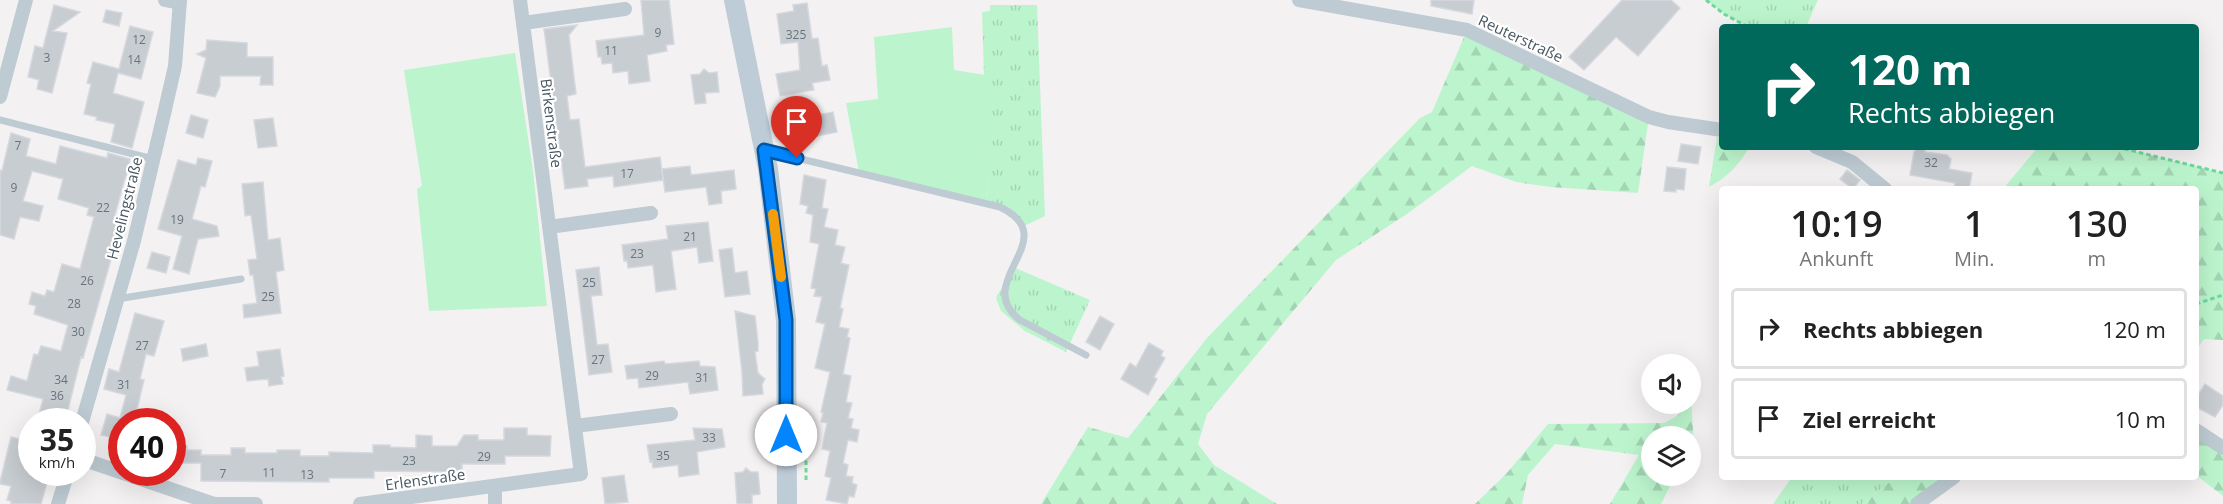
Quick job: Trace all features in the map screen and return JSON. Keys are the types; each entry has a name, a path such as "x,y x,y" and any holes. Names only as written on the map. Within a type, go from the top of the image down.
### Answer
{"street":[{"path":"0,97 26,0"},
{"path":"165,0 180,2"},
{"name":"Birkenstraße","path":"520,0 581,474"},
{"path":"734,0 764,150 786,320 787,504"},
{"name":"Reuterstraße","path":"1299,0 1467,30 1649,117 1719,130"},
{"name":"Hevelingstraße","path":"86,408 134,241 176,66 180,2"},
{"path":"523,23 625,9"},
{"path":"1823,150 1852,162 1881,186"},
{"path":"549,227 651,213"},
{"path":"574,426 672,414"},
{"path":"2199,432 2223,448"},
{"path":"96,464 207,503 256,504"},
{"name":"Erlenstraße","path":"360,504 581,474"},
{"path":"1917,504 1950,480"},
{"path":"58,504 64,486"},
{"path":"495,486 495,504"}],"lane":[{"path":"0,120 153,159"},
{"path":"764,150 897,181 1000,207 1010,212 1018,219 1024,239 1005,286 1006,305 1020,320 1086,355"},
{"path":"117,299 241,279"}],"path":[{"path":"1706,0 1742,24"},
{"path":"2129,150 2223,173"},
{"path":"2199,303 2223,295"}],"green space":[{"path":"1706,0 1818,0 1807,24 1742,24"},
{"path":"990,5 1037,5 1045,216 1022,227 1018,219 988,205 982,12 990,11"},
{"path":"952,27 954,70 985,75 988,205 859,172 846,103 878,99 874,37"},
{"path":"1467,30 1649,117 1638,193 1551,187 1516,182 1472,166 1407,214 1336,260 1207,414 1198,444 1214,465 1277,504 1041,504 1088,427 1128,438 1207,338 1420,118 1432,112"},
{"path":"515,53 533,170 547,306 429,311 417,189 422,186 404,70"},
{"path":"1717,137 1719,137 1719,150 1747,150 1732,170 1709,187"},
{"path":"2036,150 2129,150 2223,173 2223,340 2204,339 2199,346 2199,186 2006,186"},
{"path":"1013,267 1090,300 1066,352 1025,331 1001,311 996,298"},
{"path":"1692,414 1693,426 1641,426 1641,486 1670,486 1661,504 1610,504 1639,455 1555,444 1528,475 1522,504 1475,504 1506,474 1548,424 1664,423 1677,416"},
{"path":"2199,432 2223,448 2223,496 2199,477"},
{"path":"1790,480 1892,480 1862,504 1773,504"},
{"path":"1892,480 1950,480 1917,504 1862,504"}],"building":[{"path":"641,0 669,0 674,44 666,45 667,51 647,55 650,81 629,84 628,71 613,73 612,63 602,64 601,57 598,57 596,41 644,35"},
{"path":"1431,0 1474,0 1472,14 1431,6"},
{"path":"1622,0 1671,0 1680,8 1638,56 1616,37 1584,70 1569,57"},
{"path":"807,3 812,39 818,38 822,66 827,65 830,80 812,83 814,90 780,96 776,74 800,70 798,42 781,44 777,14 794,11 793,5"},
{"path":"54,5 80,12 53,31 67,33 52,93 37,89 39,80 28,77 35,46 43,48"},
{"path":"106,10 122,13 119,26 103,22"},
{"path":"577,25 569,35 576,94 567,96 570,120 579,119 585,167 660,157 663,180 614,187 613,176 587,179 588,186 565,189 544,29"},
{"path":"130,26 153,32 141,79 118,73 113,93 144,102 132,148 111,142 115,124 96,120 97,117 84,114 91,84 87,83 93,62 119,69"},
{"path":"207,40 247,43 247,57 273,57 273,85 260,85 261,76 220,76 220,86 215,97 197,93 206,58 197,54 206,50"},
{"path":"704,69 709,73 717,72 719,92 705,93 706,103 695,104 691,75 700,74"},
{"path":"833,112 837,132 788,142 784,121"},
{"path":"191,115 208,120 203,138 186,133"},
{"path":"273,118 277,146 258,148 254,120"},
{"path":"11,133 30,139 26,156 56,164 60,146 107,158 108,153 130,159 129,165 134,170 127,173 113,222 121,224 83,358 81,357 68,408 41,408 43,399 7,390 11,376 27,381 34,354 38,355 41,346 61,351 68,325 34,314 36,306 29,304 32,292 45,296 47,290 54,292 62,264 80,269 94,217 87,215 89,208 58,199 63,179 32,171 23,201 43,206 39,221 20,217 14,239 0,235 0,170 2,171"},
{"path":"1681,144 1701,147 1698,164 1678,161"},
{"path":"1925,150 1925,152 1947,155 1951,159 1949,169 1972,173 1970,186 1954,186 1955,183 1910,175 1914,152"},
{"path":"198,158 212,161 205,187 201,186 192,219 217,226 219,236 198,239 189,274 173,269 182,236 158,229 178,160 196,165"},
{"path":"690,166 691,175 734,170 736,189 721,191 722,203 709,205 706,187 665,192 662,169"},
{"path":"1667,167 1686,169 1684,190 1664,191"},
{"path":"1847,170 1860,180 1855,186 1849,186 1840,179"},
{"path":"804,175 826,180 822,208 828,209 824,227 838,230 835,245 845,247 841,263 849,265 840,308 843,309 839,327 849,329 847,337 850,338 843,374 851,376 846,402 852,403 848,418 853,419 851,428 859,430 857,442 848,440 843,463 848,465 846,476 853,477 852,483 857,485 854,497 849,496 847,504 826,500 831,478 825,476 830,451 822,449 827,423 821,422 823,413 821,412 830,372 815,368 825,324 816,322 822,297 814,296 816,289 811,288 819,244 810,242 813,215 806,213 808,206 800,204"},
{"path":"263,182 268,240 280,238 284,270 276,272 281,313 244,318 243,305 257,303 253,275 250,275 248,260 257,259 251,215 245,216 242,184"},
{"path":"708,222 713,261 699,263 697,247 671,251 676,289 656,292 653,265 628,268 627,261 624,261 622,245 668,239 666,226"},
{"path":"732,248 735,273 747,271 750,294 725,297 719,250"},
{"path":"152,252 170,257 166,273 147,268"},
{"path":"599,267 602,295 591,296 597,345 608,344 612,372 589,375 576,270"},
{"path":"735,311 755,316 758,351 755,352 758,373 765,379 762,384 763,394 743,396"},
{"path":"135,313 164,321 154,356 146,354 140,379 144,380 137,408 123,408 126,395 104,389 109,369 119,372"},
{"path":"1100,316 1114,324 1100,350 1086,342"},
{"path":"1149,343 1163,351 1161,356 1165,358 1154,377 1157,379 1148,395 1121,379 1130,363 1136,367"},
{"path":"206,344 208,356 183,361 181,349"},
{"path":"280,349 283,384 269,386 268,379 247,381 245,368 259,366 257,352"},
{"path":"664,361 665,364 699,361 700,366 715,367 718,390 690,394 688,382 639,388 638,378 627,379 625,366"},
{"path":"2205,384 2223,396 2223,405 2215,417 2199,409 2199,393"},
{"path":"108,414 108,437 101,435"},
{"path":"504,428 527,428 527,435 551,436 550,456 505,456 505,464 462,464 462,472 374,471 374,478 329,478 329,482 201,481 201,463 186,463 186,446 187,450 201,450 201,455 231,455 231,448 245,448 245,453 300,450 300,456 329,456 329,452 373,453 373,445 416,448 416,435 432,436 432,446 457,446 464,435 478,435 478,440 504,440"},
{"path":"693,428 722,429 725,447 697,452 699,474 679,477 678,465 653,468 647,445 695,440"},
{"path":"11,437 18,439 18,486 46,486 41,504 11,504 11,501 7,500 11,486 0,484"},
{"path":"746,468 751,472 758,472 760,494 752,495 752,504 737,504 735,473 743,472"},
{"path":"624,475 628,502 605,504 602,478"}],"slow traffic":[{"path":"773,214 781,277"}],"route":[{"path":"786,435 786,320 764,150 797,158"}]}
